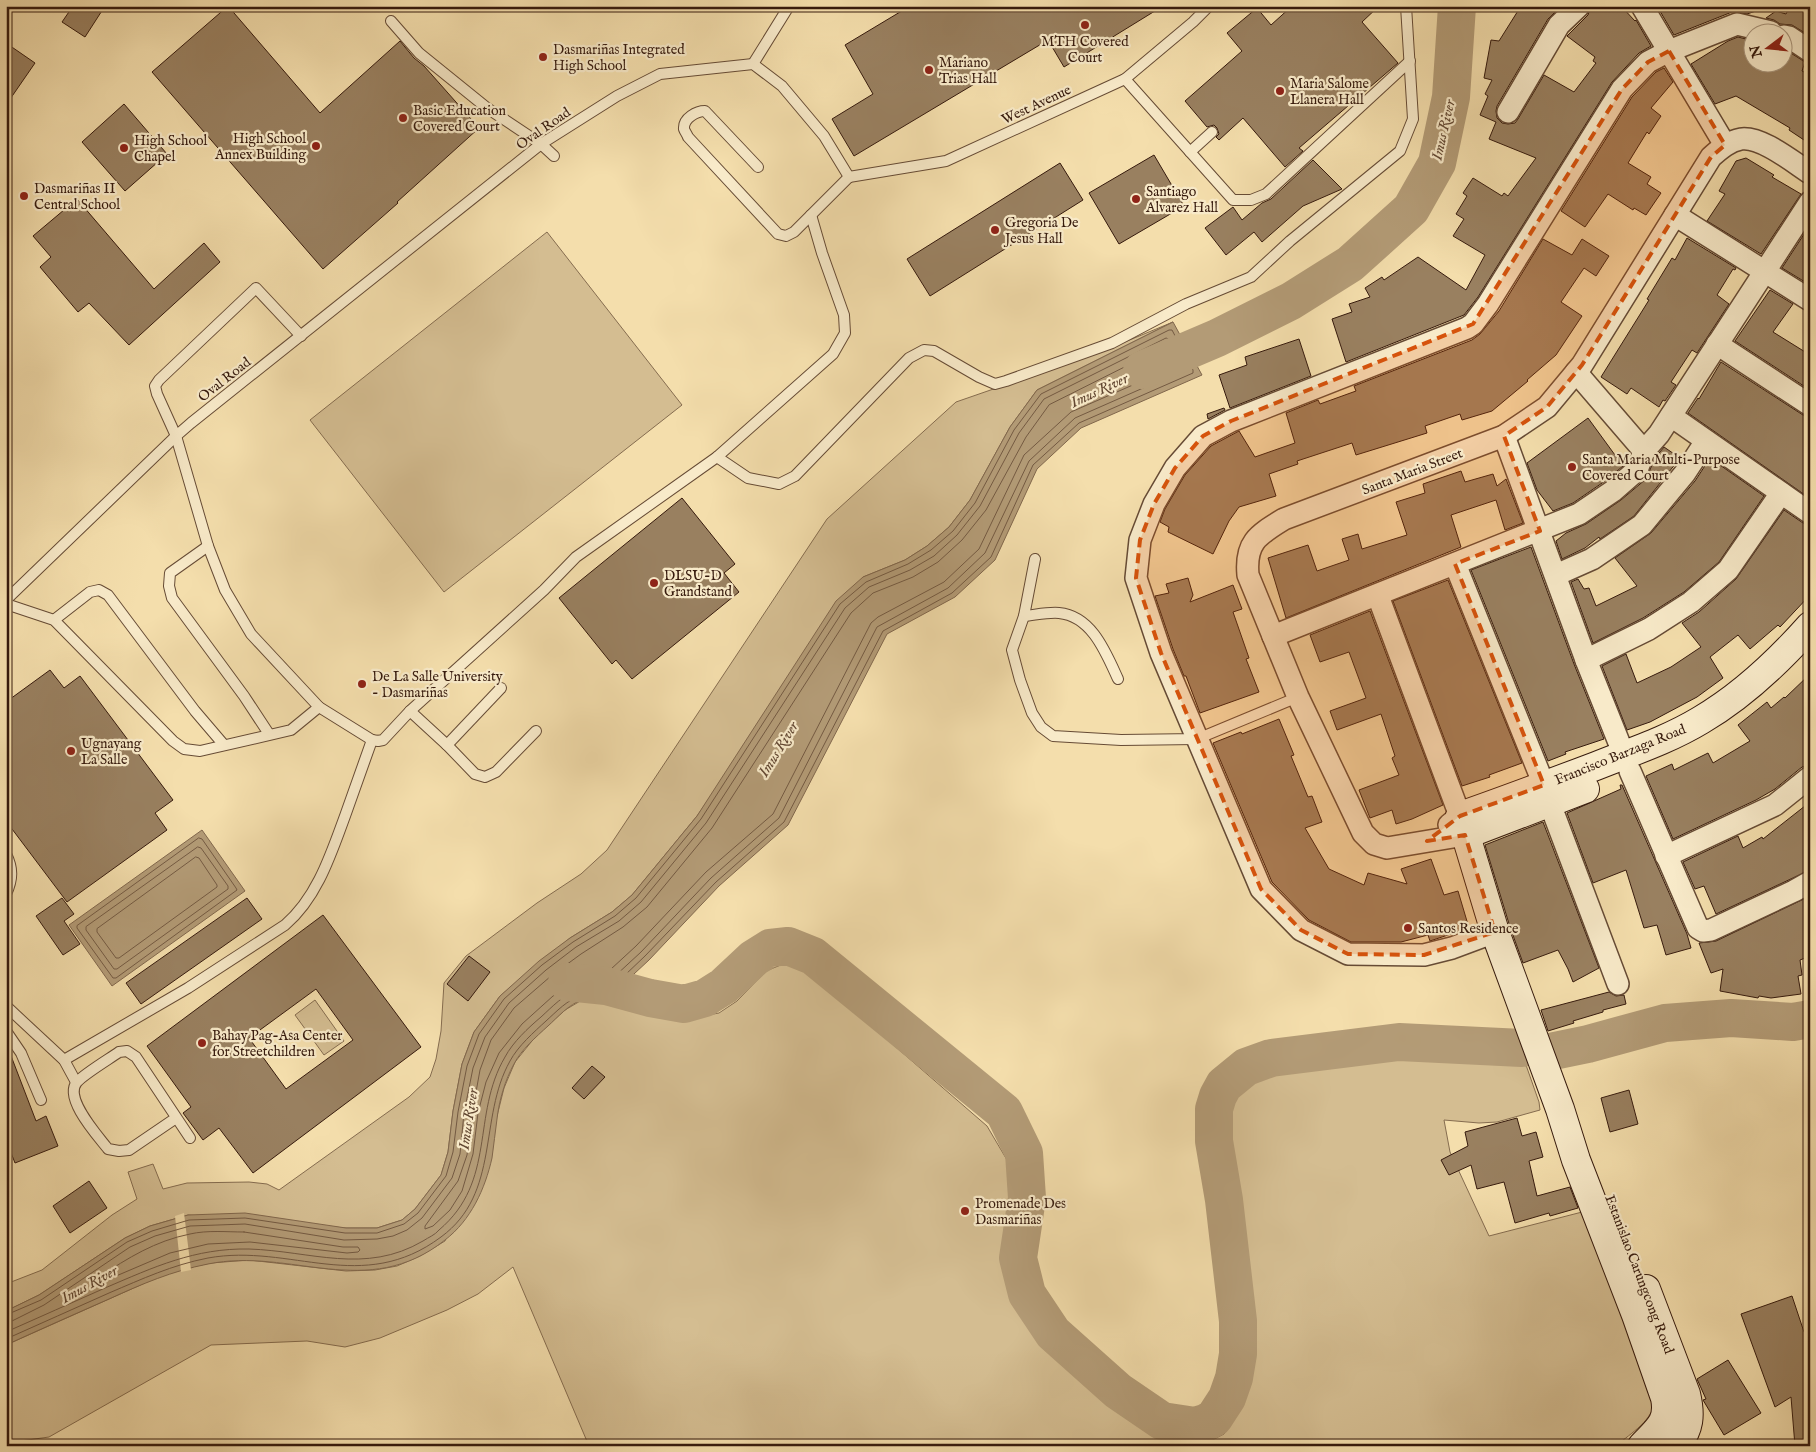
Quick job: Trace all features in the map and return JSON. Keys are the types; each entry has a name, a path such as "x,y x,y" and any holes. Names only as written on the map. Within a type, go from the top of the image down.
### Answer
{"street":[{"path":"1508,112 1558,25 1579,6"},
{"path":"1642,6 1725,145 1742,139 1758,141 1810,173"},
{"path":"1495,932 1452,948 1424,955 1348,954 1301,930 1261,889 1161,653 1136,578 1140,540 1154,504 1175,468 1203,436 1231,421 1458,332 1473,324 1488,304 1622,89 1648,62 1669,51 1737,24 1744,26"},
{"path":"1794,41 1810,51"},
{"name":"Santa Maria Street","path":"1463,826 1427,841 1387,848 1374,844 1363,833 1298,698 1248,575 1246,560 1252,544 1266,530 1284,519 1504,436 1547,407 1576,372 1711,157 1725,145"},
{"path":"1273,636 1540,531 1579,514 1613,491 1637,470 1644,452 1671,416 1810,202"},
{"path":"1675,215 1810,300"},
{"path":"1717,344 1810,405"},
{"path":"1576,372 1644,452"},
{"path":"1671,416 1810,513"},
{"path":"1504,436 1586,660 1627,763 1698,928 1703,931 1711,930 1810,882"},
{"path":"1556,575 1592,559 1642,525 1685,473 1706,441"},
{"path":"1586,660 1649,630 1691,602 1728,570 1781,493"},
{"path":"1455,564 1547,794 1618,984"},
{"path":"1378,596 1463,826"},
{"name":"Francisco Barzaga Road","path":"1627,763 1701,720 1726,703 1787,653 1810,626"},
{"name":"Francisco Barzaga Road","path":"1463,826 1627,763 1670,754 1710,733 1766,694 1810,654"},
{"path":"1666,856 1775,805 1810,777"},
{"name":"Estanislao Carungcong Road","path":"1463,826 1495,932 1520,1003 1558,1103 1576,1160 1636,1315 1665,1398 1667,1407 1664,1421 1642,1446"},
{"name":"Estanislao Carungcong Road","path":"1558,1103 1592,1155 1608,1189 1686,1394 1689,1421 1684,1436 1676,1446"}],"lane":[{"path":"758,167 705,111 698,111 686,121 684,129 688,137 778,234 786,236 794,232 849,177 824,136 782,86 753,64 789,6"},
{"name":"West Avenue","path":"849,177 946,161 1125,79 1193,22 1209,6"},
{"path":"718,457 748,478 779,484 796,476 909,358 924,350 934,351 995,384 1112,343 1186,304 1251,277 1290,241 1400,151 1413,119 1406,6"},
{"path":"391,21 420,54 487,108 541,144 554,156"},
{"path":"1125,79 1233,200 1251,200 1266,194 1410,61"},
{"name":"Oval Road","path":"6,600 176,436 541,144 617,96 660,74 753,64"},
{"path":"1190,152 1212,132"},
{"path":"301,336 256,288 159,380 156,386 156,394 176,436 208,546 225,590 251,634 319,707 372,740 378,741 383,740 410,711 544,590 576,557 718,457 832,354 845,333 844,315 811,215"},
{"path":"208,546 170,573 169,586 172,598 244,696 269,734"},
{"path":"1035,559 1024,616 1012,650 1032,713 1041,727 1053,736 1121,740 1197,738 1298,698"},
{"path":"54,620 90,592 99,590 108,595 195,711 224,745"},
{"path":"6,604 54,620 164,732 184,749 200,752 291,730 319,707"},
{"path":"1024,616 1059,613 1082,621 1103,646 1118,679"},
{"path":"448,745 501,688"},
{"path":"410,711 448,745 475,774 486,777 496,772 536,730"},
{"path":"64,1060 188,988 294,918 326,867 372,740"},
{"path":"6,854 12,866 6,894"},
{"path":"6,1006 64,1060 76,1082"},
{"path":"6,1031 21,1053 40,1100"},
{"path":"176,1118 129,1150 118,1151 108,1149 75,1104 73,1093 76,1082 119,1052 127,1051 136,1057 190,1138"}],"highlighted area":[{"path":"1669,51 1725,145 1711,157 1582,365 1547,407 1504,436 1540,531 1455,564 1544,785 1460,816 1427,841 1465,835 1495,932 1424,955 1348,954 1301,930 1261,889 1161,653 1136,578 1140,540 1154,504 1175,468 1203,436 1231,421 1473,324 1622,89 1648,62"}],"shaded area":[{"path":"547,232 682,405 444,592 310,420"},
{"path":"1173,322 1037,390 1010,427 970,500 949,527 927,546 905,560 863,577 697,816 632,895 612,912 570,938 500,996 474,1032 462,1064 453,1111 448,1152 441,1175 415,1209 402,1220 377,1228 346,1228 188,1215 150,1226 125,1238 39,1295 6,1311 6,1284 42,1270 112,1215 137,1199 128,1172 153,1164 163,1189 187,1183 249,1182 267,1184 279,1190 409,1097 430,1077 436,1059 441,1031 444,983 466,956 537,903 581,874 607,850 827,519 956,402 1103,351"},
{"path":"788,962 808,971 987,1126 1007,1160 1013,1196 1004,1241 1003,1262 1007,1282 1019,1308 1045,1342 1103,1400 1134,1422 1159,1434 1198,1440 1212,1440 1224,1434 1241,1405 1249,1380 1253,1357 1253,1322 1239,1200 1228,1140 1228,1113 1234,1095 1252,1079 1276,1073 1402,1056 1526,1065 1540,1110 1497,1122 1479,1123 1444,1120 1450,1152 1489,1236 1586,1211 1655,1399 1650,1414 1641,1425 1616,1446 589,1446 513,1267 478,1294 447,1310 380,1338 345,1347 307,1341 211,1345 49,1437 6,1443 6,1345 176,1270 211,1263 249,1260 346,1271 375,1270 397,1266 420,1256 445,1241 497,1116 504,1088 515,1062 536,1036 565,1010 582,1000 605,1001 665,1015 691,1018 719,1013 737,1001 766,971"},
{"path":"315,1000 344,1041 324,1055 295,1015"}],"water":[{"path":"1173,322 1202,375 1081,428 1037,469 995,560 955,597 887,634 788,825 719,886 649,960 605,1001 582,1000 572,1005 529,1044 521,1054 508,1077 501,1098 492,1158 481,1192 462,1223 445,1240 416,1258 387,1268 358,1270 328,1269 269,1262 239,1261 195,1267 145,1283 6,1345 6,1311 39,1295 125,1238 150,1226 188,1215 245,1213 346,1228 377,1228 402,1220 415,1209 441,1175 448,1152 453,1111 462,1064 474,1032 500,996 539,961 570,938 612,912 632,895 697,816 836,601 863,577 905,560 927,546 949,527 970,500 1010,427 1037,390"},
{"path":"202,830 245,891 112,986 69,925"}],"pier":[{"path":"184,1213 191,1270 181,1272 175,1216"}],"building":[{"path":"73,6 105,6 85,37 62,22"},
{"path":"228,6 320,113 400,41 479,128 323,269 152,72"},
{"name":"Mariano Trias Hall","path":"910,6 1163,6 1064,67 1048,40 854,156 832,119 873,94 845,45"},
{"name":"Maria Salome Llanera Hall","path":"1292,6 1379,6 1362,22 1398,63 1299,148 1303,151 1285,167 1243,118 1219,140 1216,137 1219,134 1217,128 1214,125 1207,127 1185,101 1242,51 1227,33 1257,8 1271,25"},
{"path":"1521,6 1561,6 1548,19 1497,106 1497,118 1502,123 1515,123 1544,75 1574,92 1596,63 1593,61 1595,57 1567,36 1588,15 1591,6 1621,6 1636,20 1651,46 1639,53 1612,82 1478,297 1464,315 1346,362 1332,319 1352,312 1349,304 1370,297 1365,288 1382,277 1384,280 1418,257 1466,290 1485,255 1453,236 1464,219 1456,214 1467,196 1463,193 1473,178 1502,196 1504,193 1508,196 1536,158 1489,139 1496,122 1480,115 1488,96 1485,94 1492,80 1484,78 1491,40 1499,41"},
{"path":"1657,6 1756,6 1756,11 1747,14 1732,12 1674,35"},
{"path":"1790,6 1810,6 1810,36 1794,26 1794,22 1777,22 1766,18 1776,11 1786,14"},
{"path":"1738,37 1744,38 1744,72 1794,72 1794,55 1805,62 1802,71 1810,75 1810,144 1789,130 1790,128 1736,96 1715,104 1691,64 1728,41"},
{"path":"6,43 35,63 6,105"},
{"path":"1664,68 1673,82 1651,108 1661,116 1649,134 1647,132 1628,163 1651,177 1647,184 1661,193 1646,215 1634,208 1633,210 1608,194 1585,227 1561,211 1632,97 1656,72"},
{"name":"High School Chapel","path":"124,104 167,154 125,191 82,142"},
{"name":"Santiago Alvarez Hall","path":"1154,155 1184,206 1119,244 1089,193"},
{"path":"1746,158 1774,175 1772,177 1801,194 1761,254 1707,221 1725,194 1719,191 1736,161"},
{"path":"1313,160 1342,189 1303,206 1262,242 1254,232 1226,255 1205,228 1233,207 1242,220 1262,203 1271,199"},
{"name":"Gregoria De Jesus Hall","path":"1060,163 1083,200 930,296 907,259"},
{"path":"77,199 154,289 204,243 220,262 129,345 89,303 78,312 40,267 51,257 33,236"},
{"path":"1810,225 1810,285 1782,268"},
{"path":"1687,238 1736,268 1735,270 1733,269 1717,295 1729,304 1697,353 1692,350 1671,382 1676,385 1659,407 1631,388 1627,394 1601,377 1649,300 1647,299 1672,258 1675,260"},
{"path":"1543,239 1572,255 1582,239 1609,256 1596,276 1584,268 1561,302 1582,316 1556,355 1492,411 1462,420 1460,414 1425,426 1427,433 1356,455 1352,443 1297,461 1298,464 1269,474 1276,496 1239,507 1229,521 1213,554 1168,532 1169,527 1160,522 1165,509 1185,475 1211,446 1239,431 1255,457 1295,443 1286,413 1318,400 1320,404 1356,391 1354,386 1472,340 1480,334 1499,311"},
{"path":"1770,290 1793,304 1773,332 1810,355 1810,390 1735,341"},
{"path":"1299,339 1311,376 1230,408 1219,375 1247,365 1245,357"},
{"path":"1721,362 1803,415 1810,417 1810,487 1805,495 1688,413 1699,399"},
{"path":"1224,408 1225,410 1208,419 1207,414"},
{"name":"Santa Maria Multi-Purpose Covered Court","path":"1588,418 1623,466 1573,503 1553,511 1537,490 1527,463"},
{"path":"1664,447 1680,458 1634,516 1600,539 1599,537 1585,548 1562,559 1556,541 1566,533 1586,524 1621,500 1646,479 1655,458"},
{"path":"1710,458 1764,496 1719,562 1684,592 1643,618 1593,643 1571,582 1578,579 1584,589 1589,588 1596,606 1637,586 1615,558 1651,533 1695,481"},
{"path":"1461,471 1465,482 1493,474 1497,486 1506,479 1523,523 1505,530 1496,500 1451,515 1461,547 1286,618 1268,558 1308,545 1317,571 1349,560 1342,539 1358,534 1362,549 1407,535 1396,502 1425,493 1423,484"},
{"name":"DLSU-D Grandstand","path":"682,498 735,564 724,573 739,592 632,679 616,660 612,664 559,598"},
{"path":"1784,510 1803,523 1810,525 1810,595 1780,627 1778,625 1750,649 1738,635 1710,657 1723,678 1697,697 1650,722 1627,730 1602,666 1626,654 1637,683 1671,667 1701,647 1682,623 1699,612 1736,579"},
{"path":"1531,547 1604,739 1565,752 1566,754 1548,761 1471,570"},
{"path":"1188,578 1193,595 1190,602 1233,585 1242,609 1233,612 1249,658 1246,659 1259,692 1200,713 1173,649 1155,596 1169,593 1166,584"},
{"path":"1448,580 1522,763 1489,775 1490,777 1462,786 1393,601"},
{"path":"1370,611 1443,805 1396,824 1392,810 1370,818 1359,790 1399,775 1392,758 1395,756 1381,714 1337,730 1330,711 1366,698 1349,652 1320,662 1310,635"},
{"name":"Ugnayang La Salle","path":"50,670 64,688 80,676 173,800 155,813 167,830 67,902 6,821 6,702"},
{"path":"1810,674 1810,765 1802,767 1775,789 1756,800 1673,839 1646,776 1672,764 1674,770 1708,753 1713,763 1750,741 1738,725 1767,702 1771,708 1785,698"},
{"path":"1279,719 1294,755 1291,756 1308,797 1312,796 1322,822 1305,828 1329,869 1364,885 1368,873 1407,884 1401,869 1431,859 1444,895 1458,891 1469,928 1430,941 1428,935 1401,942 1351,942 1309,920 1272,882 1213,743"},
{"path":"1620,785 1622,785 1687,934 1691,948 1666,955 1657,925 1644,928 1626,870 1593,883 1567,813 1621,789"},
{"path":"1810,802 1810,870 1716,914 1704,886 1695,889 1683,862 1738,836 1743,848 1762,837 1763,839"},
{"path":"1543,822 1599,968 1573,982 1558,950 1523,963 1485,845"},
{"path":"1810,896 1810,956 1800,960 1802,975 1798,976 1801,994 1771,998 1759,996 1758,998 1720,991 1723,969 1711,973 1699,943 1716,941"},
{"path":"62,898 74,914 64,921 80,944 63,955 36,916"},
{"path":"247,898 262,919 141,1004 126,983"},
{"name":"Bahay Pag-Asa Center for Streetchildren","path":"323,915 421,1047 253,1173 219,1128 203,1140 183,1113 191,1107 147,1046","holes":["316,989 353,1040 286,1089 249,1038"]},
{"path":"469,956 490,972 468,1001 447,984"},
{"path":"1609,992 1616,996 1624,995 1626,1004 1603,1010 1603,1012 1548,1031 1541,1010"},
{"path":"6,1048 8,1048 36,1121 46,1116 58,1146 15,1163 6,1140"},
{"path":"592,1066 605,1077 584,1099 572,1088"},
{"path":"1629,1090 1638,1124 1610,1132 1601,1098"},
{"path":"1517,1118 1522,1136 1536,1132 1543,1157 1529,1161 1537,1196 1570,1187 1578,1208 1550,1216 1549,1213 1515,1223 1504,1182 1477,1189 1471,1165 1449,1175 1441,1160 1468,1146 1465,1132"},
{"path":"89,1181 107,1208 70,1233 53,1206"},
{"path":"1792,1296 1804,1332 1810,1330 1810,1446 1795,1446 1791,1397 1775,1407 1741,1314"},
{"path":"1728,1360 1761,1413 1724,1435 1703,1400 1706,1399 1697,1379"}],"waterway":[{"name":"Imus River","path":"1142,370 1217,338 1291,301 1350,264 1411,209 1437,163 1451,97 1457,6"},
{"path":"567,982 606,986 650,998 684,1004 705,998 724,986 754,958 770,948 788,946 813,956 1004,1112 1024,1153 1027,1198 1018,1258 1027,1294 1053,1333 1118,1391 1162,1421 1195,1426 1214,1418 1227,1398 1234,1378 1238,1354 1238,1321 1224,1200 1214,1141 1214,1109 1224,1085 1246,1067 1271,1058 1399,1042 1522,1048"},
{"path":"1554,1051 1588,1044 1665,1023 1731,1018 1793,1022 1810,1019"}],"place":[{"name":"MTH Covered Court","path":"1085,25"},
{"name":"Dasmariñas Integrated High School","path":"543,57"},
{"name":"Mariano Trias Hall","path":"929,70"},
{"name":"Maria Salome Llanera Hall","path":"1280,91"},
{"name":"Basic Education Covered Court","path":"403,118"},
{"name":"High School Annex Building","path":"316,146"},
{"name":"High School Chapel","path":"124,148"},
{"name":"Dasmariñas II Central School","path":"24,196"},
{"name":"Santiago Alvarez Hall","path":"1136,199"},
{"name":"Gregoria De Jesus Hall","path":"995,230"},
{"name":"Santa Maria Multi-Purpose Covered Court","path":"1572,467"},
{"name":"DLSU-D Grandstand","path":"654,583"},
{"name":"De La Salle University - Dasmariñas","path":"362,684"},
{"name":"Ugnayang La Salle","path":"71,751"},
{"name":"Santos Residence","path":"1408,928"},
{"name":"Bahay Pag-Asa Center for Streetchildren","path":"202,1043"},
{"name":"Promenade Des Dasmariñas","path":"965,1211"}]}
